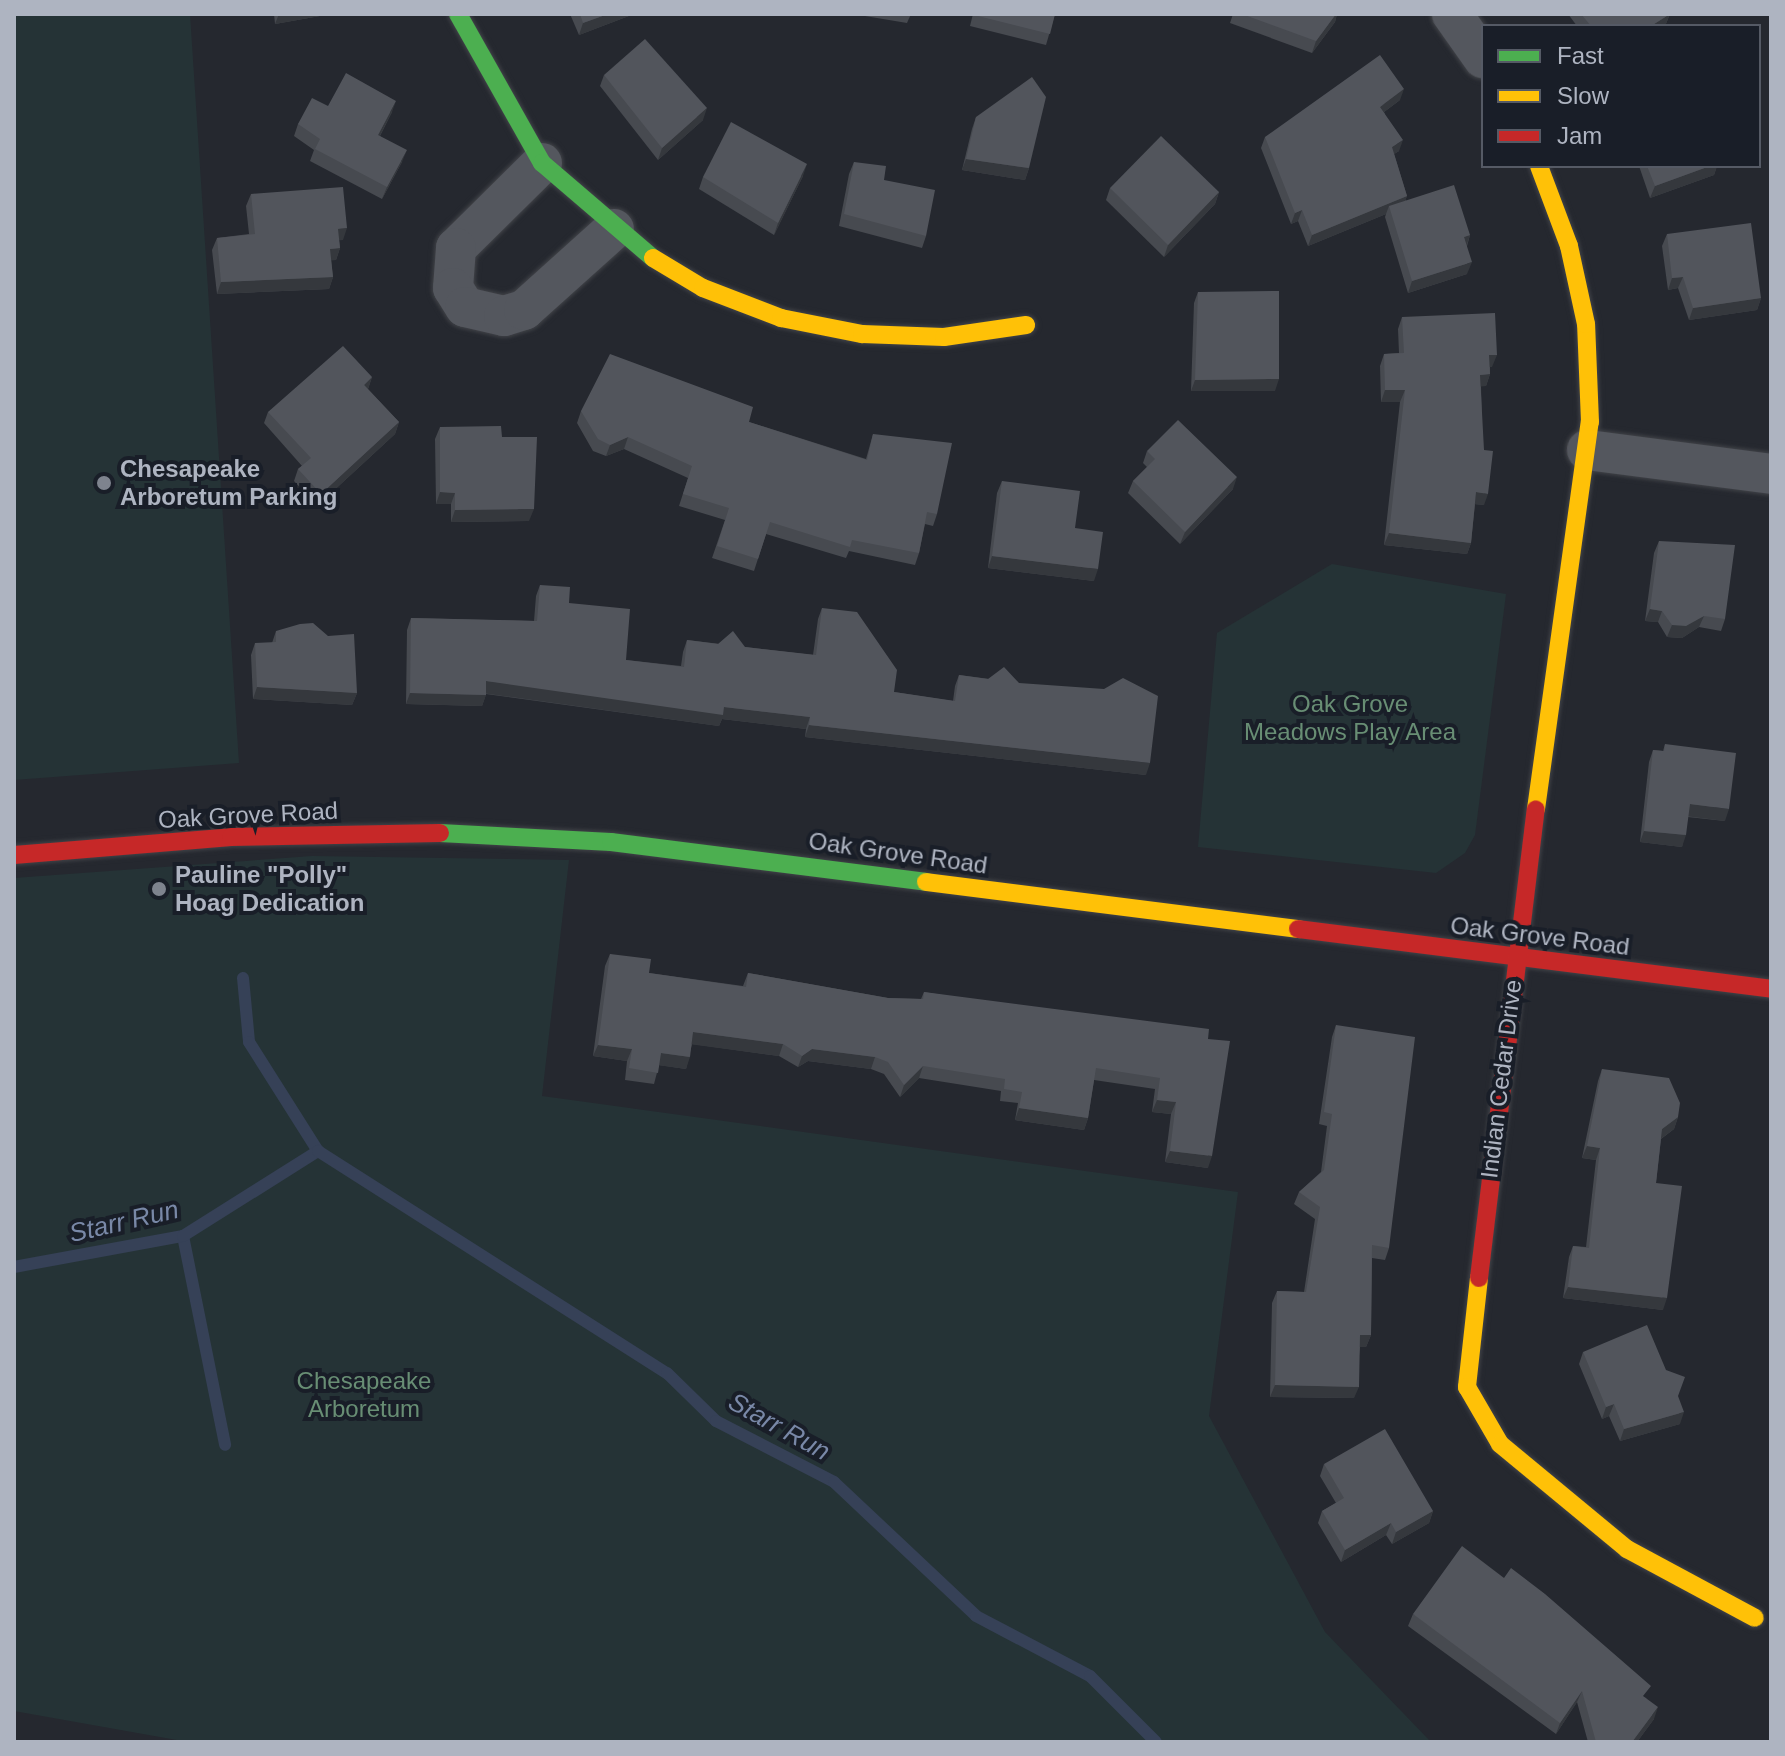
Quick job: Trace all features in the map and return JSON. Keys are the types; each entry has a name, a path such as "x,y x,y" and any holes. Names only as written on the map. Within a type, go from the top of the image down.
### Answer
{"street":[{"path":"458,14 481,66 542,163 614,229 703,288 781,318 862,334 944,337 1026,325"},
{"path":"1452,14 1481,55"},
{"path":"542,163 456,248 453,288 465,307 504,316 524,310 614,229"},
{"name":"Indian Cedar Drive","path":"1540,168 1586,324 1587,450 1516,955 1467,1364 1473,1405 1500,1444 1627,1549 1755,1618"},
{"path":"1587,450 1771,474"},
{"name":"Oak Grove Road","path":"14,855 231,837 431,832 611,842 1771,989"}],"green space":[{"path":"14,14 190,14 239,763 14,780"},
{"name":"Oak Grove Meadows Play Area","path":"1332,564 1506,594 1475,835 1465,853 1436,873 1198,847 1217,633"},
{"name":"Chesapeake Arboretum","path":"312,856 569,860 542,1096 1238,1192 1209,1416 1325,1632 1431,1742 188,1742 14,1711 14,878"}],"building":[{"path":"580,14 608,14 583,23"},
{"path":"975,14 1055,14 1050,34"},
{"path":"1242,14 1336,14 1316,41"},
{"path":"1581,14 1670,14 1654,24 1589,24"},
{"path":"645,39 707,108 662,148 604,75"},
{"path":"1380,55 1404,89 1380,107 1403,140 1392,147 1407,196 1312,235 1302,210 1295,213 1265,137"},
{"path":"346,73 396,101 378,135 407,150 387,187 315,149 320,139 298,124 312,98 328,106"},
{"path":"1032,77 1046,97 1029,168 966,159 976,117"},
{"path":"731,122 807,164 778,223 703,177"},
{"path":"1161,136 1219,192 1168,245 1110,188"},
{"path":"854,162 886,166 884,180 935,190 926,236 844,214"},
{"path":"1648,168 1704,168 1655,186"},
{"path":"1454,185 1470,235 1464,237 1472,262 1412,281 1389,206"},
{"path":"343,187 347,228 338,229 340,248 330,249 333,277 221,282 217,238 255,234 251,194"},
{"path":"1751,223 1761,298 1693,308 1683,277 1672,278 1667,234"},
{"path":"1279,291 1279,379 1195,380 1198,292"},
{"path":"1495,313 1497,355 1489,355 1490,374 1480,375 1484,450 1493,451 1488,494 1476,492 1471,543 1389,533 1405,390 1385,390 1384,354 1404,353 1402,317"},
{"path":"343,346 372,377 364,385 399,422 321,494 298,469 311,458 268,412"},
{"path":"610,354 753,407 749,422 867,460 873,434 952,443 937,514 927,512 919,553 852,540 850,547 770,522 758,559 717,546 729,508 683,494 692,466 628,437 610,445 598,439 581,411"},
{"path":"1178,420 1237,477 1185,532 1133,481 1155,459 1147,451"},
{"path":"501,426 502,437 537,437 534,509 455,510 455,493 440,492 440,427"},
{"path":"1002,481 1080,491 1075,528 1103,532 1098,569 992,556"},
{"path":"1659,541 1735,545 1725,619 1704,616 1686,626 1672,625 1662,611 1650,609"},
{"path":"540,585 570,587 569,603 630,609 626,660 684,667 687,640 718,644 733,631 745,647 816,655 822,608 857,612 897,670 894,692 955,701 959,675 988,679 1004,667 1019,683 1104,689 1123,678 1158,696 1150,763 809,725 810,717 724,707 723,715 486,681 486,695 410,693 411,618 537,621"},
{"path":"313,623 328,636 354,634 357,693 257,687 255,643 276,642 276,631"},
{"path":"1665,744 1736,753 1729,809 1690,804 1686,835 1644,831 1653,750 1664,751"},
{"path":"610,954 651,959 649,973 746,987 748,973 888,998 923,999 924,992 1209,1029 1208,1039 1230,1041 1212,1156 1170,1151 1176,1102 1157,1100 1160,1078 1096,1068 1088,1118 1019,1108 1022,1092 1004,1089 1005,1079 923,1066 904,1085 888,1062 875,1057 812,1049 802,1056 783,1044 693,1032 690,1057 661,1053 658,1073 629,1068 632,1049 598,1045"},
{"path":"1336,1025 1415,1037 1389,1248 1372,1245 1371,1335 1360,1335 1359,1387 1275,1385 1277,1291 1306,1292 1320,1207 1299,1192 1324,1170 1332,1114 1324,1112"},
{"path":"1602,1069 1669,1078 1680,1103 1678,1117 1662,1129 1656,1183 1682,1186 1667,1298 1568,1287 1573,1246 1589,1248 1600,1148 1587,1146"},
{"path":"1647,1325 1666,1370 1685,1377 1678,1396 1684,1412 1624,1429 1614,1404 1606,1407 1583,1352"},
{"path":"1385,1429 1433,1511 1396,1532 1391,1523 1345,1550 1322,1511 1344,1498 1324,1464"},
{"path":"1462,1546 1504,1578 1511,1568 1651,1686 1643,1696 1658,1707 1632,1742 1596,1742 1582,1691 1560,1723 1413,1614"},
{"path":"1703,1740 1746,1742 1703,1742"}],"waterway":[{"name":"Starr Run","path":"243,978 249,1042 318,1151"},
{"name":"Starr Run","path":"14,1267 183,1236 318,1151 667,1373 716,1421 834,1482 976,1616 1090,1676 1156,1742"},
{"path":"183,1236 225,1445"}],"traffic: fast":[{"path":"458,14 542,163 653,258"},
{"path":"440,833 611,842 926,882"}],"traffic: slow":[{"path":"1536,809 1590,422 1586,324 1569,246 1540,168"},
{"path":"653,258 703,288 781,318 862,334 944,337 1026,325"},
{"path":"926,882 1298,929"},
{"path":"1479,1278 1467,1387 1500,1444 1627,1549 1755,1618"}],"traffic: jam":[{"path":"1479,1278 1536,809"},
{"path":"14,855 231,837 440,833"},
{"path":"1298,929 1771,989"}],"place":[{"name":"Chesapeake Arboretum Parking","path":"104,483"},
{"name":"Pauline \"Polly\" Hoag Dedication","path":"159,889"}]}
